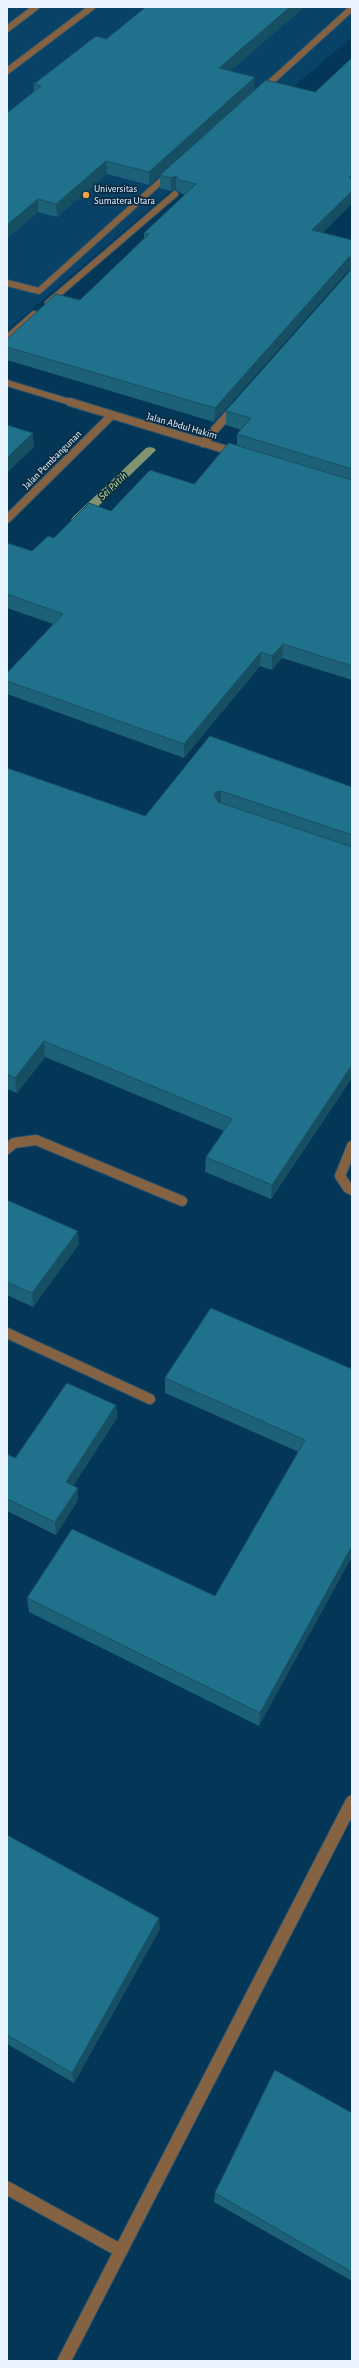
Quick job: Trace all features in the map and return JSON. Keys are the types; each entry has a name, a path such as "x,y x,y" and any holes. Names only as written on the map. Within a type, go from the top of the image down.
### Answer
{"street":[{"path":"7,29 36,7"},
{"path":"7,72 92,7"},
{"path":"258,94 352,8"},
{"path":"7,283 39,291 175,168"},
{"path":"7,338 175,194"},
{"name":"Jalan Abdul Hakim","path":"7,383 111,416 248,456"},
{"path":"204,443 239,402"},
{"name":"Jalan Pembangunan","path":"7,518 111,416"},
{"path":"7,1149 14,1143 36,1140 182,1201"},
{"path":"352,1146 344,1162 340,1176 348,1188 352,1190"},
{"path":"7,1333 150,1399"},
{"path":"64,2361 352,1802"},
{"path":"7,2188 121,2251"}],"shaded area":[{"name":"Universitas Sumatera Utara","path":"7,7 352,7 352,37 7,330"}],"building":[{"path":"146,7 290,7 219,68 255,77 149,172 106,161 56,204 38,199 7,225 7,113 41,86 34,84 96,36 106,39"},
{"path":"352,58 352,174 349,177 352,178 352,191 312,230 352,240 352,257 349,257 215,408 7,347 7,339 56,294 80,300 149,234 144,233 196,184 180,180 176,176 171,178 160,175 266,80 315,92"},
{"path":"352,269 352,469 237,434 251,418 226,411"},
{"path":"7,425 33,433 7,458"},
{"path":"229,443 352,480 352,666 283,644 272,656 261,652 184,744 7,681 7,673 63,614 7,594 7,543 32,551 48,536 54,538 89,503 111,511 150,470 194,484"},
{"path":"210,736 352,787 352,835 221,791 216,792 214,795 218,802 352,847 352,1065 272,1185 206,1157 232,1119 44,1041 15,1078 7,1074 7,768 145,816"},
{"path":"7,1200 78,1231 32,1293 7,1282"},
{"path":"211,1308 352,1369 352,1546 260,1713 27,1598 72,1529 215,1596 305,1440 165,1378"},
{"path":"67,1383 116,1405 66,1482 78,1488 55,1522 7,1499 7,1454 15,1458"},
{"path":"7,1835 159,1918 72,2073 7,2035"},
{"path":"275,2070 352,2113 352,2272 215,2193"}],"waterway":[{"name":"Sei Putih","path":"77,520 150,450"}],"place":[{"name":"Universitas Sumatera Utara","path":"86,195"}]}
